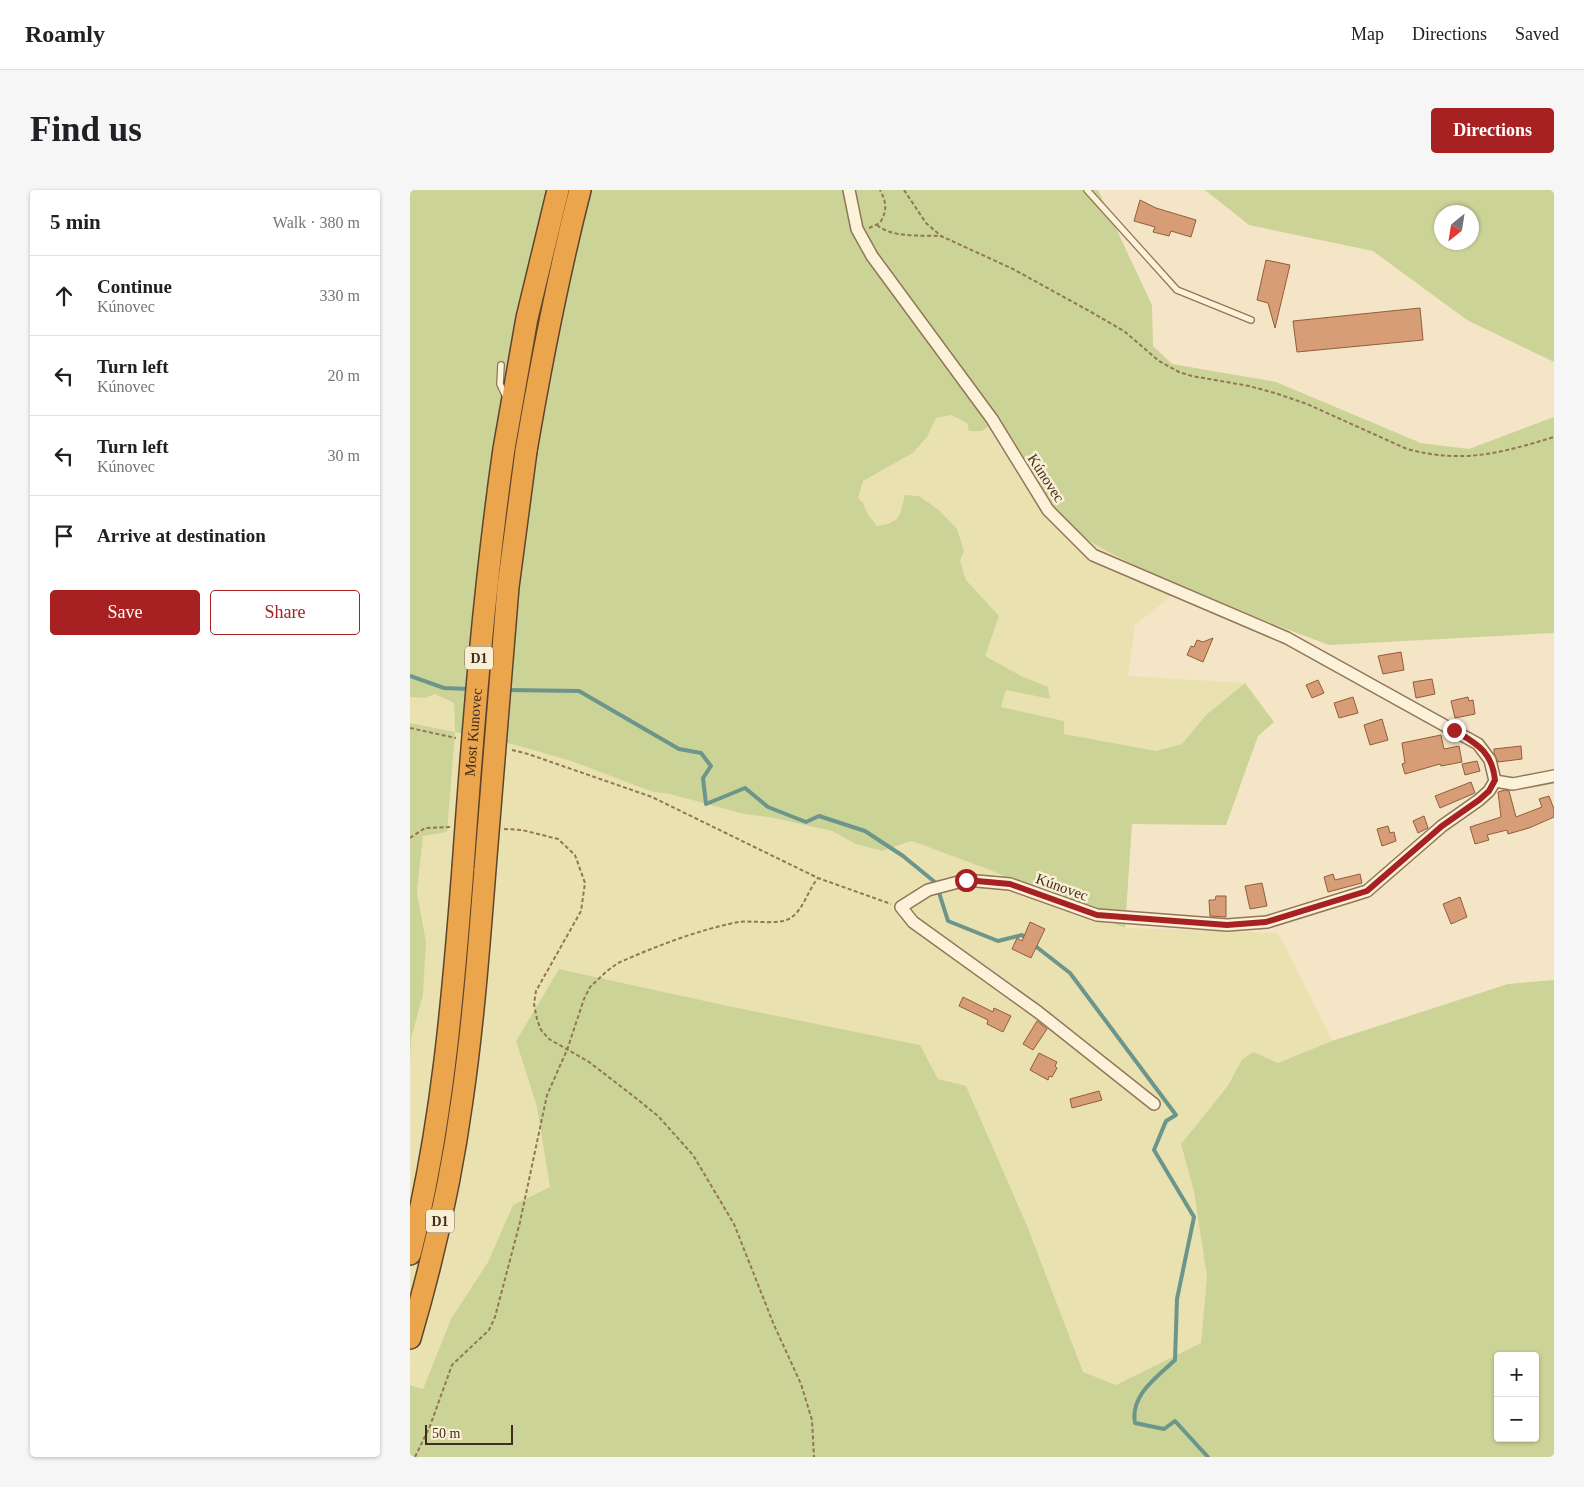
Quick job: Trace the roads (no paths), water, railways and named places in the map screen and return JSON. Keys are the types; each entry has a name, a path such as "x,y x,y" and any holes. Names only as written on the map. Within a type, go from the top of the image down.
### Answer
{"highway":[{"name":"D1","path":"511,405 527,318 558,190"},
{"name":"Most Kunovec","path":"410,1338 441,1219 461,1110 469,1050 508,587 526,451 549,322 580,190"},
{"name":"Most Kunovec","path":"410,1254 429,1166 452,1003 479,653 511,405"}],"street":[{"name":"Kúnovec","path":"849,190 857,229 889,282 992,419 1048,510 1093,555 1287,638 1478,744 1490,760 1495,780 1489,791 1442,826 1367,891 1266,922 1227,925 1097,915 1010,884 966,880 928,890 901,907 913,922 1038,1012 1154,1104"},
{"path":"1495,780 1513,784 1554,776"}],"lane":[{"path":"1087,190 1177,290 1250,320"},
{"path":"501,365 500,384 511,405"}],"waterway":[{"path":"410,676 444,688 469,689"},
{"path":"506,690 579,691 679,749 701,753 711,766 703,778 706,804 745,788 768,807 806,822 819,816 865,831 903,856 936,883 948,921 998,941 1022,935 1027,939"},
{"path":"1034,945 1070,973 1176,1115 1166,1121 1154,1150 1194,1217 1177,1299 1175,1360 1146,1387 1137,1404 1135,1423 1164,1429 1175,1421 1208,1457"}]}
